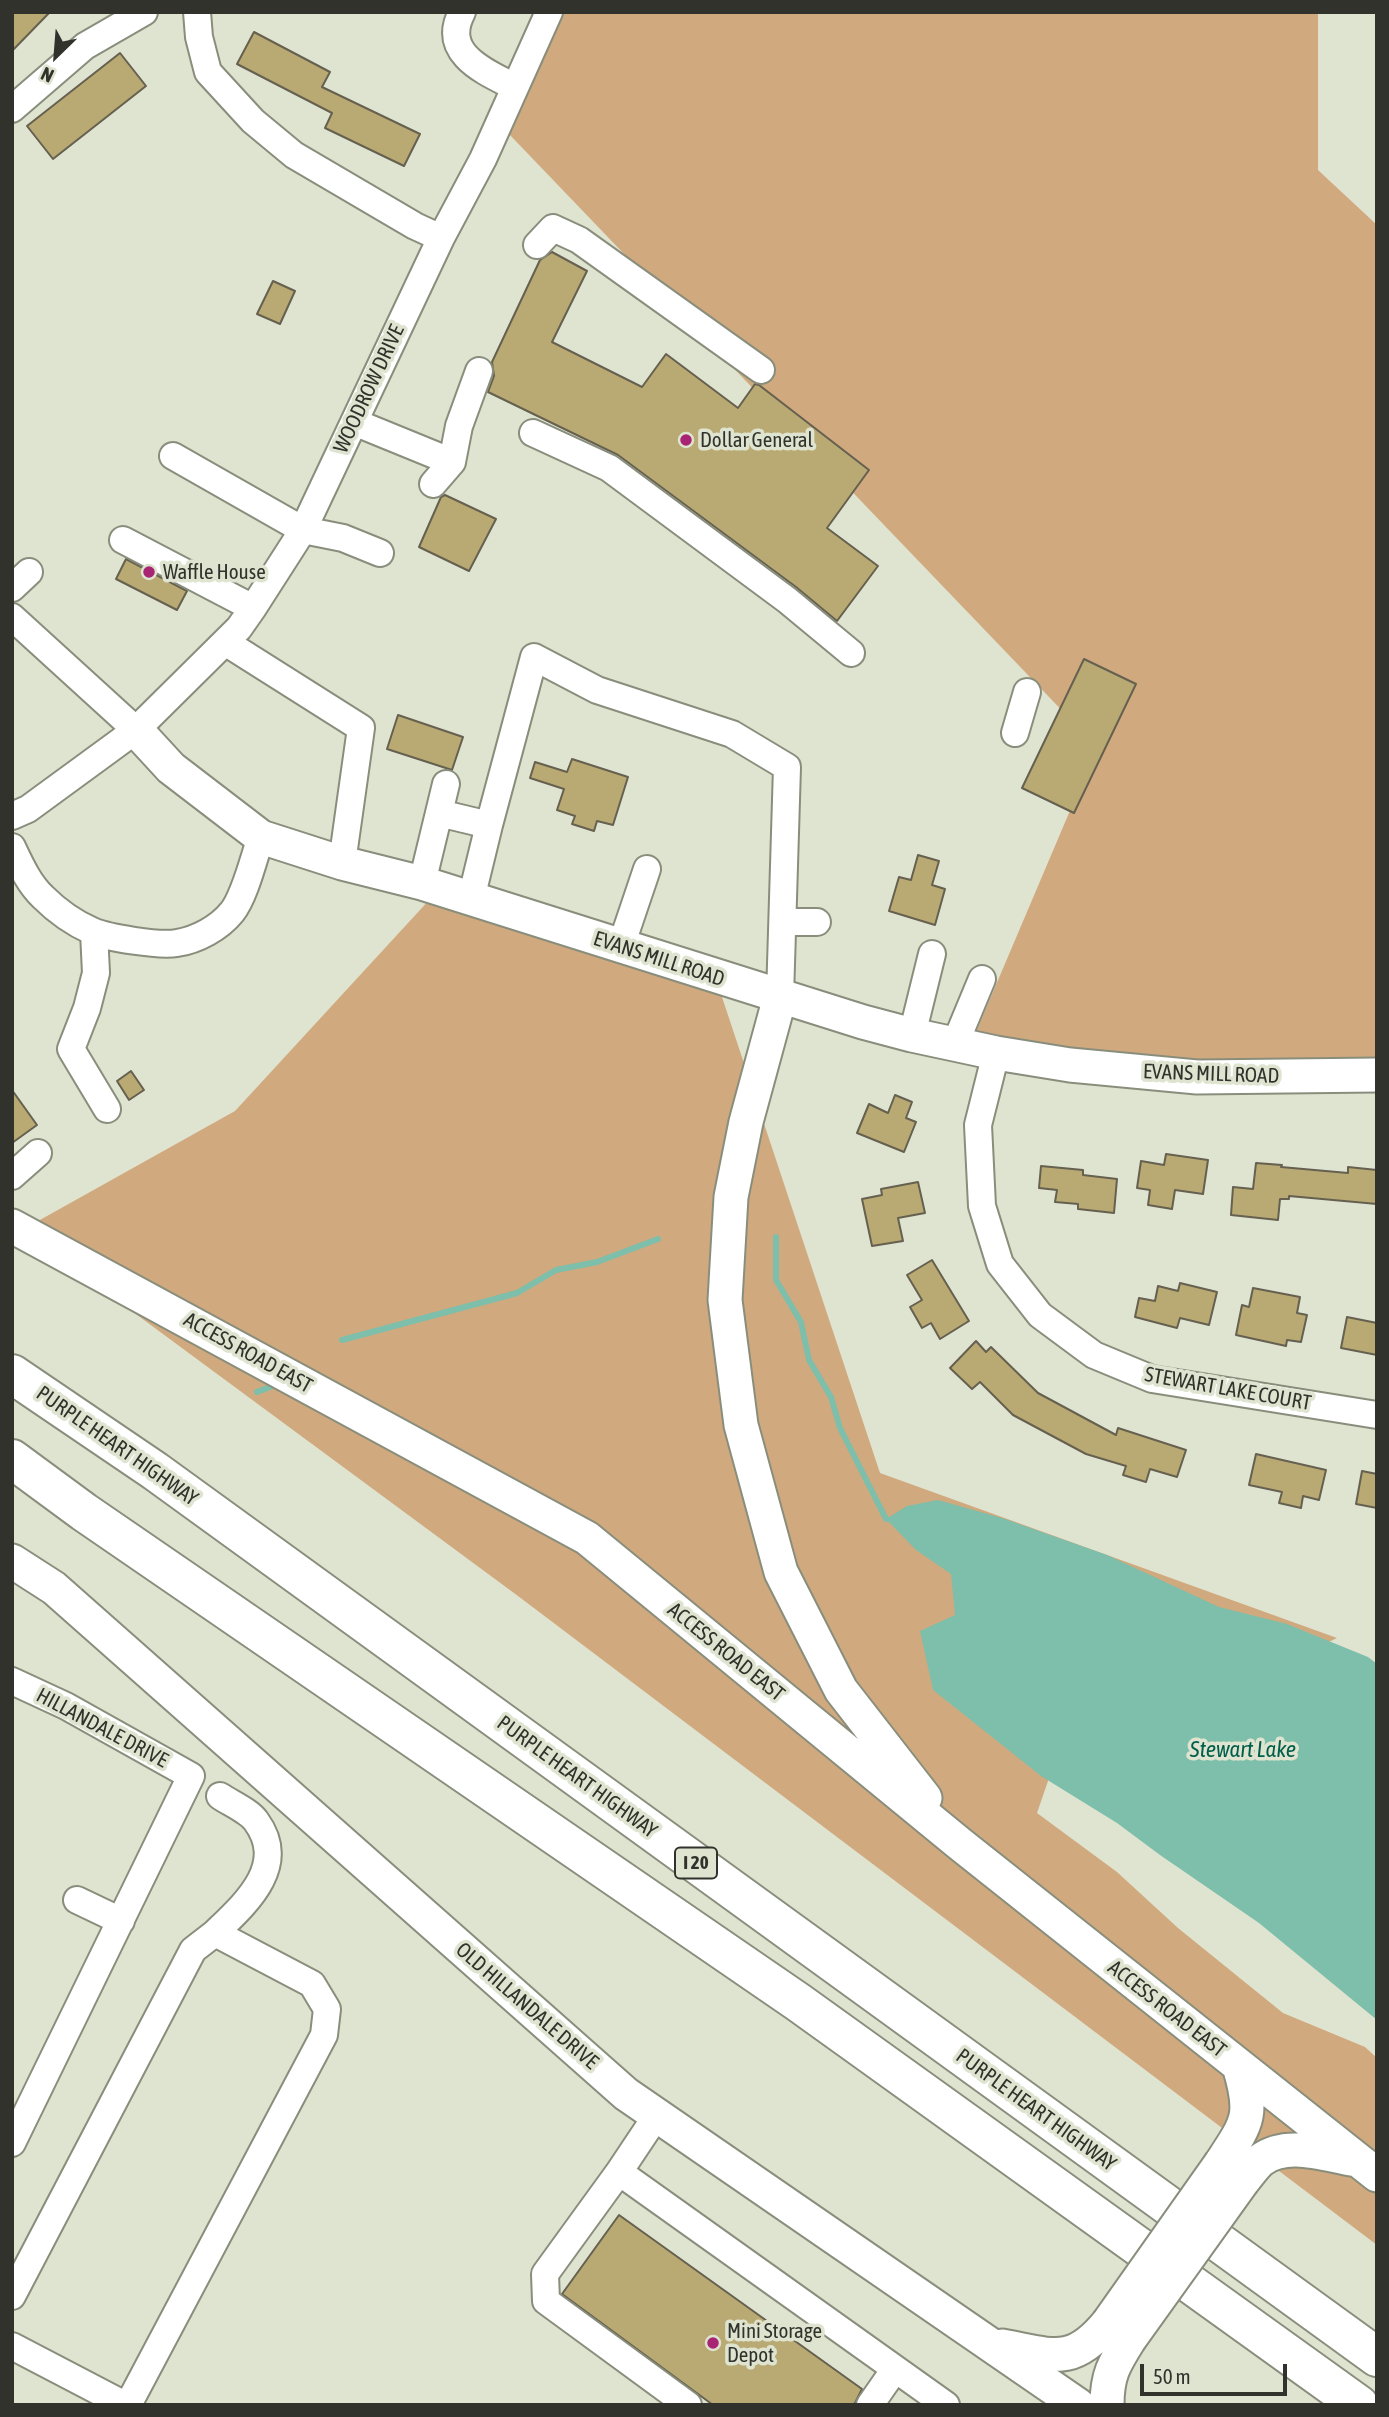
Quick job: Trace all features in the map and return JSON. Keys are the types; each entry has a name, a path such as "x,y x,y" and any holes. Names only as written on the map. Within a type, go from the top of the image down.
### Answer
{"highway":[{"name":"PURPLE HEART HIGHWAY","path":"12,1374 167,1479 1377,2357"},
{"path":"12,1459 84,1512 799,2002 1359,2405"}],"main road":[{"name":"EVANS MILL ROAD","path":"136,730 171,768 261,837 342,863 422,883 780,998 912,1035 1070,1065 1197,1077 1377,1075"},
{"path":"780,998 746,1122 731,1197 725,1300 741,1425 781,1572 841,1690 960,1844"},
{"name":"ACCESS ROAD EAST","path":"14,1228 587,1538 960,1844 1367,2168"},
{"name":"OLD HILLANDALE DRIVE","path":"12,1561 54,1588 616,2085 1078,2405"},
{"path":"1107,2405 1107,2387 1119,2332 1232,2172 1240,2134 1247,2116 1248,2096 1239,2066"},
{"path":"1232,2172 1274,2152 1303,2150 1367,2168"},
{"path":"989,2344 1055,2356 1079,2351 1093,2341 1119,2332"}],"street":[{"path":"12,109 85,46 144,12"},
{"path":"197,12 199,37 208,72 253,121 294,155 415,226 441,238"},
{"path":"461,12 456,22 457,42 468,60 515,87"},
{"name":"WOODROW DRIVE","path":"136,730 239,628 303,530 441,238 483,159 549,12"},
{"path":"537,245 553,228 579,240 761,370"},
{"path":"433,484 452,463 459,426 479,371"},
{"path":"354,422 452,463"},
{"path":"533,433 609,468 778,594 852,653"},
{"path":"173,456 303,530 343,538 380,553"},
{"path":"123,540 253,608"},
{"path":"12,617 136,730 28,809 12,816"},
{"path":"225,642 361,728 342,863"},
{"path":"471,899 534,657 597,690 682,726 732,734 787,766 780,998"},
{"path":"1015,733 1027,692"},
{"path":"422,883 446,784"},
{"path":"439,813 489,825"},
{"path":"12,847 22,869 41,896 68,918 94,932 132,940 176,944 211,931 233,911 261,837"},
{"path":"621,946 647,869"},
{"path":"783,922 817,922"},
{"path":"94,932 96,973 87,1008 71,1049 107,1109"},
{"path":"912,1035 932,954"},
{"path":"954,1044 982,979"},
{"name":"STEWART LAKE COURT","path":"996,1053 978,1125 982,1206 1000,1264 1040,1315 1094,1354 1152,1379 1377,1415"},
{"path":"12,1176 38,1153"},
{"name":"HILLANDALE DRIVE","path":"12,1681 66,1706 191,1776 121,1921"},
{"path":"12,2296 193,1950 215,1933 251,1897 265,1872 267,1846 255,1820 220,1796"},
{"path":"12,2143 68,2005 121,1921 77,1900"},
{"path":"12,2346 127,2405 324,2035 327,2009 312,1984 215,1933"},
{"path":"657,2115 545,2274 546,2301 688,2405"},
{"path":"619,2172 946,2405"},
{"path":"870,2405 895,2369"}],"shaded area":[{"path":"558,12 1318,12 1318,170 1377,225 1377,1057 1273,1073 1120,1062 976,1032 1097,747 508,133"},
{"path":"431,898 718,985 880,1473 1337,1638 1198,1706 1069,1720 1037,1813 1117,1872 1178,1928 1283,2013 1365,2047 1377,2058 1377,2245 518,1596 22,1230 235,1111"}],"water":[{"name":"Stewart Lake","path":"938,1500 1002,1518 1107,1555 1219,1607 1287,1624 1368,1657 1377,1664 1377,2020 1259,1923 1117,1823 1041,1776 933,1690 920,1631 955,1615 951,1574 916,1550 886,1519 907,1506"}],"building":[{"path":"12,12 50,12 12,51"},
{"path":"254,32 330,72 322,87 420,134 404,166 325,128 332,113 237,64"},
{"path":"120,53 146,86 53,159 27,126"},
{"path":"552,252 587,271 552,342 642,387 666,354 738,408 755,384 759,385 869,470 827,528 878,566 837,621 796,587 618,455 488,392 494,376 492,362 540,260"},
{"path":"273,281 295,291 280,324 257,314"},
{"path":"445,495 496,519 469,571 419,547 441,497"},
{"path":"126,559 187,591 177,610 116,579"},
{"path":"1084,659 1136,684 1074,813 1022,788"},
{"path":"398,715 463,737 452,770 387,749"},
{"path":"572,759 628,777 613,825 597,821 594,831 572,824 575,816 557,810 564,789 530,778 535,762 567,772"},
{"path":"918,855 939,861 932,885 945,889 935,925 889,911 899,877 911,880"},
{"path":"131,1071 144,1090 129,1100 117,1081"},
{"path":"12,1090 37,1125 12,1143"},
{"path":"895,1095 912,1102 906,1118 916,1122 904,1152 857,1133 869,1104 888,1113"},
{"path":"1166,1154 1208,1160 1203,1194 1175,1190 1172,1209 1148,1205 1150,1190 1137,1188 1141,1161 1164,1165"},
{"path":"1256,1163 1348,1173 1348,1167 1377,1170 1377,1204 1289,1196 1289,1199 1280,1199 1278,1220 1231,1215 1233,1187 1253,1189"},
{"path":"1041,1166 1083,1170 1083,1175 1117,1179 1114,1213 1078,1209 1078,1204 1055,1202 1057,1190 1039,1188"},
{"path":"918,1182 925,1213 898,1218 903,1241 872,1246 862,1199 882,1195 881,1189"},
{"path":"932,1260 969,1321 940,1339 931,1323 922,1328 910,1307 922,1300 907,1275"},
{"path":"1180,1283 1217,1292 1209,1325 1180,1318 1177,1328 1135,1317 1139,1298 1155,1301 1158,1286 1178,1291"},
{"path":"1253,1288 1300,1297 1297,1313 1307,1315 1301,1342 1287,1340 1286,1346 1236,1335 1242,1305 1249,1307"},
{"path":"1347,1317 1377,1323 1377,1355 1341,1348"},
{"path":"976,1341 986,1352 991,1347 1038,1393 1116,1435 1118,1428 1186,1450 1177,1477 1150,1469 1146,1482 1123,1475 1126,1466 1086,1454 1013,1415 980,1382 972,1389 950,1368"},
{"path":"1256,1454 1326,1470 1319,1500 1303,1496 1301,1508 1279,1503 1282,1492 1249,1485"},
{"path":"1362,1471 1377,1474 1377,1508 1356,1504"},
{"name":"Mini Storage Depot","path":"619,2215 862,2389 854,2405 713,2405 562,2294"}],"waterway":[{"path":"776,1237 776,1280 801,1322 809,1360 831,1397 840,1428 886,1519"},
{"path":"342,1340 517,1293 556,1270 597,1262 658,1239"},
{"path":"257,1392 278,1384"}],"place":[{"name":"Dollar General","path":"686,440"},
{"name":"Waffle House","path":"149,572"},
{"name":"Mini Storage Depot","path":"713,2343"}]}
